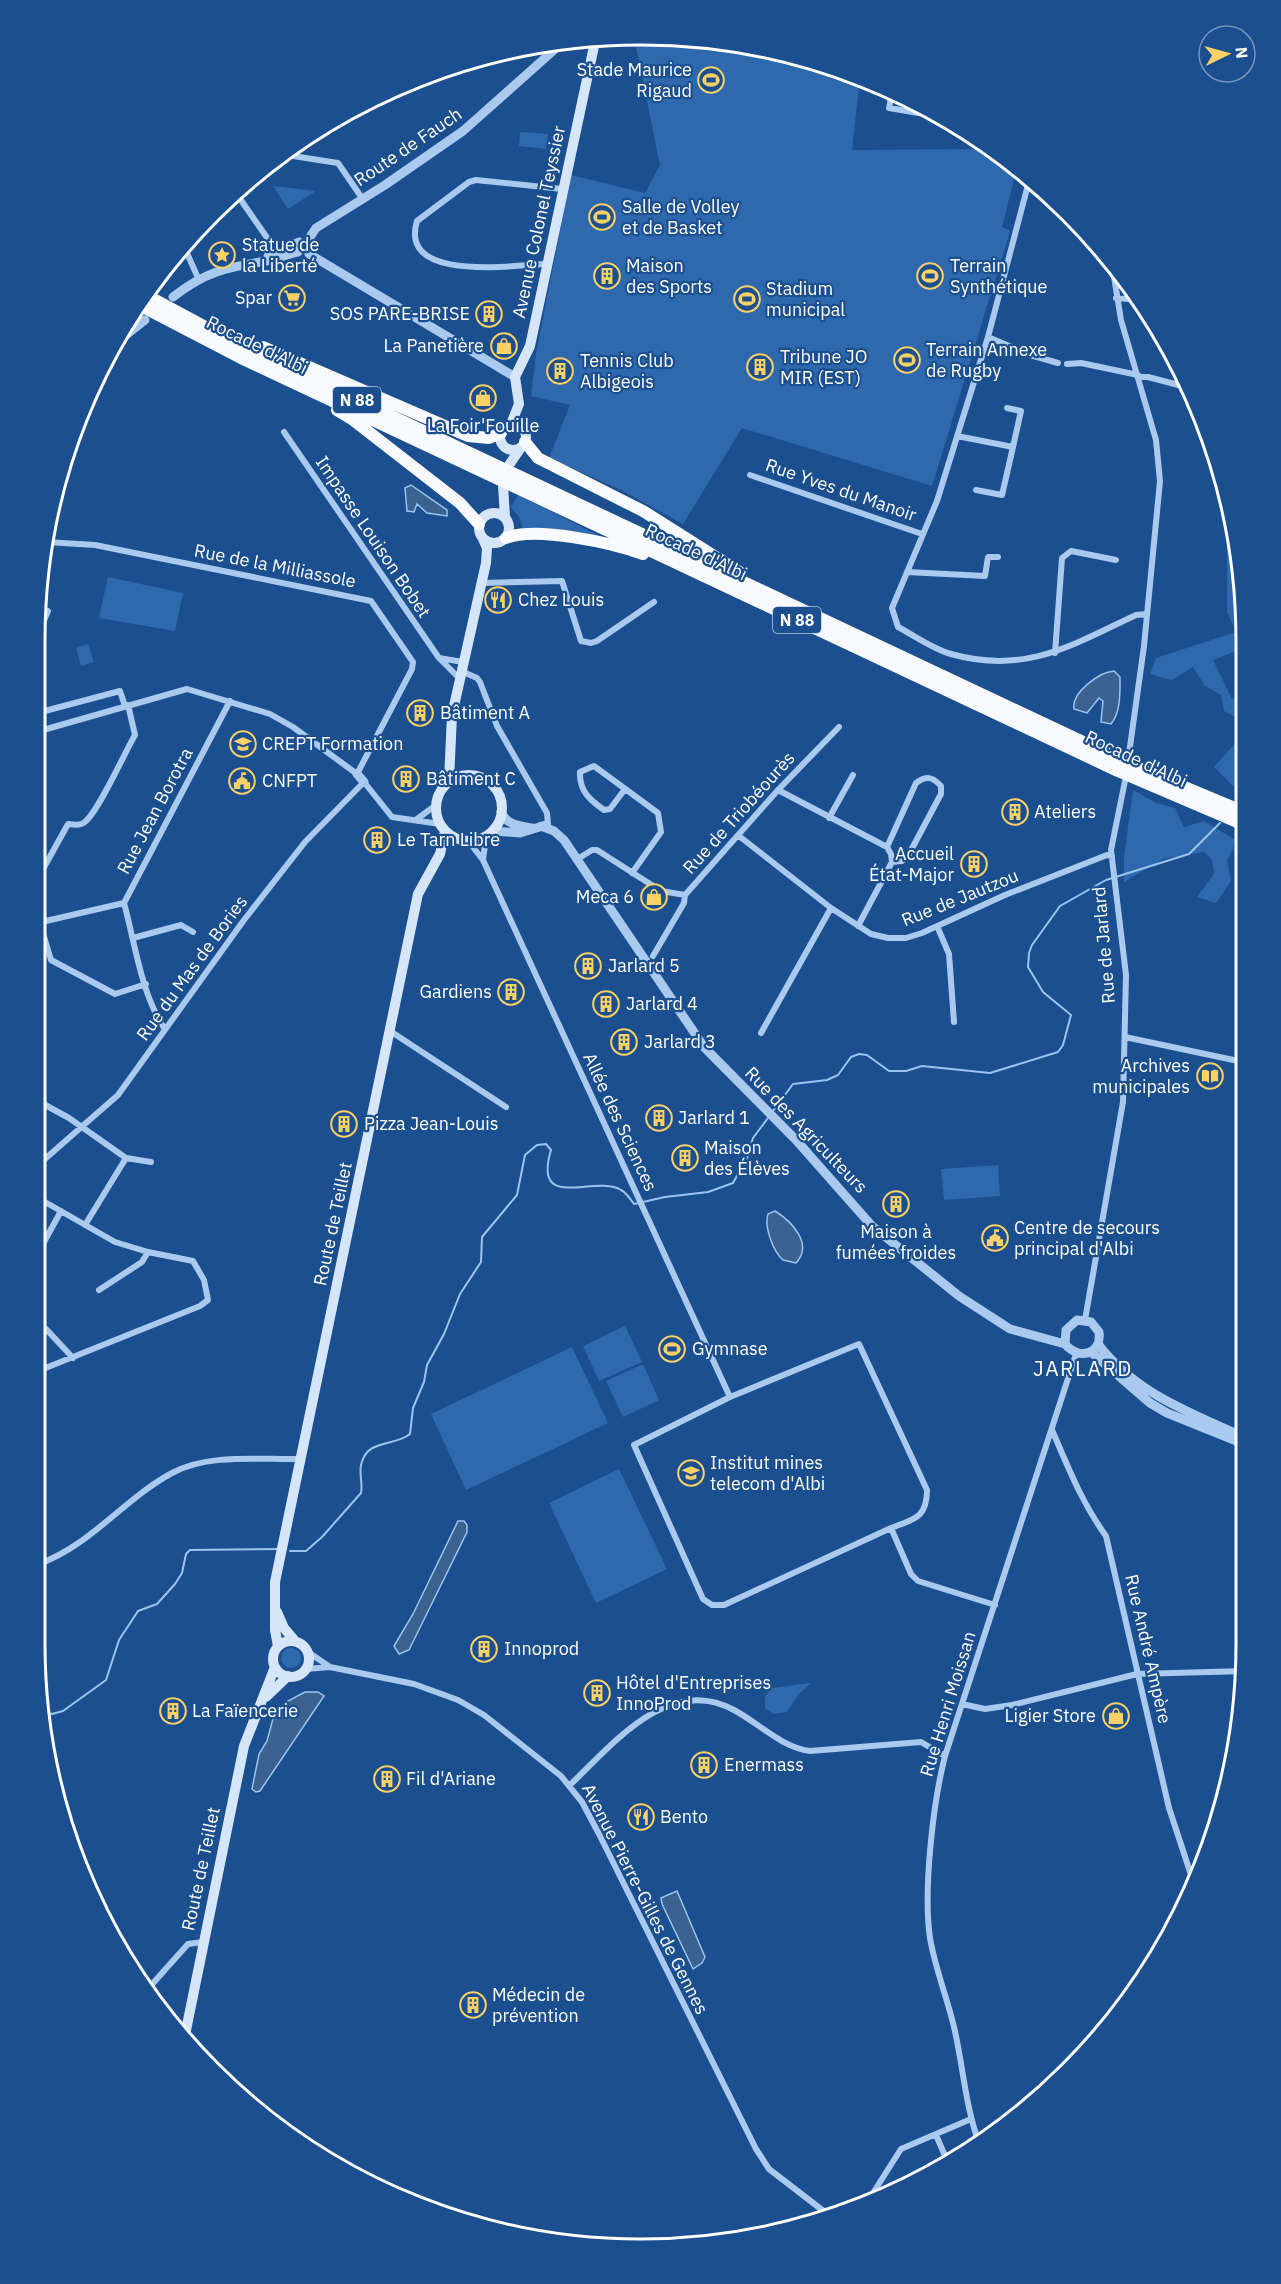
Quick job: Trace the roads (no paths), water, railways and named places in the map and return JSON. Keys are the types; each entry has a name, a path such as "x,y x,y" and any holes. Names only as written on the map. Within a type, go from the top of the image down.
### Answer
{"highway":[{"name":"Rocade d'Albi","path":"149,305 173,304 204,327 489,468"},
{"name":"Rocade d'Albi","path":"147,307 161,317 211,343 307,389 771,595 1236,822"},
{"path":"224,337 238,338 291,358 468,436 489,438 501,433"},
{"path":"307,389 314,399 352,419 414,466 460,503 479,524"},
{"path":"523,440 538,458 643,511 704,552 760,583 771,595"},
{"name":"Rocade d'Albi","path":"520,482 662,556 1126,768 1236,809"},
{"path":"503,540 529,532 618,546 654,558 662,556"}],"main road":[{"name":"Avenue Colonel Teyssier","path":"515,377 530,346 594,47"},
{"path":"515,377 520,398 518,411 523,440 507,468 504,447 500,441 501,433 511,424 518,411"},
{"path":"511,424 518,425 523,440"},
{"path":"504,447 512,450 523,440"},
{"path":"486,563 503,540 509,527 505,517 502,485 492,513"},
{"path":"449,781 452,715 486,563 487,548 479,524 484,516 492,513 505,517"},
{"path":"483,538 492,543 503,540"},
{"path":"451,747 457,765 469,775 488,781 500,798 501,812 490,834 464,841 442,827 436,805 443,788 449,781 469,775"},
{"name":"Route de Teillet","path":"278,1646 275,1582 418,894 440,854 442,827"},
{"name":"Route de Teillet","path":"440,854 464,841"},
{"name":"Route de Teillet","path":"275,1606 284,1628 295,1641"},
{"path":"295,1641 303,1645 308,1652 306,1669 298,1675 288,1676 275,1667 273,1658 278,1646 295,1641"},
{"name":"Route de Teillet","path":"186,2028 244,1746 275,1667"},
{"name":"Route de Teillet","path":"258,1706 276,1685 288,1676"}],"street":[{"name":"Route de Fauch","path":"173,304 198,278 220,269 271,260 302,245 315,228 463,132 551,53"},
{"path":"891,100 889,108 916,113"},
{"path":"294,156 338,164 362,198"},
{"path":"547,264 449,266 425,255 414,238 415,230 417,221 469,182 476,180 562,189"},
{"path":"1027,188 988,337 937,501 892,608 898,627 950,654 992,661 1026,661 1054,653 1136,615 1147,614"},
{"path":"241,200 277,252"},
{"path":"302,245 312,247 309,254 515,377"},
{"name":"Route de Fauch","path":"249,263 302,245"},
{"path":"188,254 198,278"},
{"name":"Rue de Jarlard","path":"1085,1320 1120,1132 1126,975 1112,860 1144,646 1160,481 1156,440 1116,298 1114,279"},
{"path":"1116,298 1128,299"},
{"path":"988,337 1029,355 1058,363"},
{"path":"1067,364 1081,363 1179,385"},
{"path":"976,490 1002,495 1021,411 1007,408"},
{"name":"Impasse Louison Bobet","path":"284,432 438,658 462,670"},
{"path":"957,436 1014,447"},
{"name":"Rue Yves du Manoir","path":"750,475 922,534"},
{"name":"Rue de la Milliassole","path":"53,542 95,545 371,601 411,656 412,669 357,774"},
{"path":"1054,653 1062,558 1071,551 1093,553 1116,560"},
{"path":"907,572 986,576 987,557 998,558"},
{"path":"482,584 562,580 582,641 585,643 597,641 654,602"},
{"path":"438,658 477,678 480,682 497,726 547,813 541,826 520,833 490,834 483,860"},
{"path":"45,730 187,689 270,714 357,774 392,817 442,827"},
{"path":"45,711 120,691 135,735 94,810 85,822 79,825 68,824 45,866"},
{"name":"Rue Jean Borotra","path":"164,1028 156,1014 146,984 124,903 230,701"},
{"name":"Rue de Triobéourès","path":"653,956 684,903 685,895 778,790 839,727"},
{"path":"625,789 610,809 604,810 585,796 579,781 580,772 594,766 658,813 661,832 632,873"},
{"path":"829,818 853,776"},
{"path":"887,847 916,783 924,777 936,780 941,786 941,794 932,813 908,856 902,861 892,862"},
{"name":"Rue du Mas de Bories","path":"45,1159 118,1095 141,1065 164,1028 305,842 364,782"},
{"path":"778,790 887,847 892,862 858,926"},
{"path":"416,820 436,805"},
{"name":"Rue des Agriculteurs","path":"501,812 504,818 513,824 541,826 564,831 594,885 704,1047 766,1109 872,1226 905,1255 959,1296 1010,1329 1065,1344 1076,1354"},
{"name":"Rue de Jautzou","path":"739,836 831,908 858,926 888,938 906,939 1005,895 1107,855 1112,860"},
{"name":"Allée des Sciences","path":"464,841 483,860 730,1397"},
{"path":"578,858 592,850 597,850 661,891 685,895"},
{"path":"45,921 124,903"},
{"path":"761,1033 831,908"},
{"path":"133,938 181,925 192,932"},
{"path":"937,926 949,954 954,1022"},
{"path":"45,943 51,960 115,994 146,984"},
{"path":"390,1031 506,1107"},
{"path":"1125,1036 1236,1060"},
{"path":"45,1105 126,1158 151,1162"},
{"path":"85,1225 126,1158"},
{"path":"45,1202 115,1242 148,1252 193,1261 204,1280 208,1300 200,1306 45,1369"},
{"path":"45,1240 61,1211"},
{"path":"99,1290 142,1262 148,1252"},
{"path":"1047,1339 1065,1331 1070,1324 1085,1320 1096,1326 1099,1332 1098,1344 1091,1352 1076,1354"},
{"path":"46,1329 73,1358"},
{"path":"1065,1331 1065,1344"},
{"path":"859,1344 927,1490 927,1505 919,1516 724,1605 712,1605 703,1599 634,1445 730,1397 859,1344"},
{"path":"1098,1344 1107,1355 1154,1396 1236,1433"},
{"path":"1091,1352 1150,1403 1167,1413 1236,1441"},
{"name":"Rue Henri Moissan","path":"976,2135 971,2119 954,2027 931,1941 928,1917 938,1786 945,1756 1052,1429 1066,1375 1076,1354"},
{"name":"Rue André Ampère","path":"1052,1429 1073,1481 1089,1512 1106,1536 1169,1808 1190,1873"},
{"path":"45,1561 72,1550 162,1480 183,1468 226,1461 300,1459"},
{"path":"891,1528 911,1574 918,1581 995,1605"},
{"name":"Avenue Pierre-Gilles de Gennes","path":"308,1652 330,1667"},
{"name":"Avenue Pierre-Gilles de Gennes","path":"306,1669 330,1667 414,1684 458,1700 484,1715 570,1785 599,1834 756,2149 769,2169 822,2210"},
{"path":"962,1704 985,1708 1012,1705 1137,1674 1235,1671"},
{"path":"570,1785 634,1724 659,1708 677,1702 701,1701 733,1710 798,1750 921,1742 945,1756"},
{"path":"152,1984 188,1944 203,1942"},
{"path":"873,2192 876,2184 901,2150 971,2119"},
{"path":"936,2135 945,2155"}],"waterway":[{"path":"773,1111 793,1084 827,1080 838,1075 851,1057 859,1054 867,1055 889,1071 906,1071 922,1066 990,1073 1058,1052 1063,1045 1071,1015 1043,992 1028,967 1032,945 1060,906 1106,880 1189,854 1220,823"},
{"path":"290,1551 306,1551 322,1537 361,1493 361,1465 364,1456 369,1451 410,1434 413,1408 424,1382 427,1365 444,1334 460,1294 481,1262 482,1237 517,1195 525,1155 537,1145 546,1144 551,1150 547,1169 550,1181 558,1186 569,1188 610,1186 623,1191 634,1204 665,1197 708,1192 733,1183 747,1158 753,1138 768,1118"},
{"path":"49,1713 63,1711 106,1680 119,1640 138,1611 157,1604 175,1584 182,1573 186,1554 190,1550 279,1549"}],"place":[{"name":"Stade Maurice Rigaud","path":"711,80"},
{"name":"Salle de Volley et de Basket","path":"602,217"},
{"name":"Statue de la Liberté","path":"222,255"},
{"name":"Maison des Sports","path":"607,276"},
{"name":"Terrain Synthétique","path":"930,276"},
{"name":"Spar","path":"292,298"},
{"name":"Stadium municipal","path":"747,299"},
{"name":"SOS PARE-BRISE","path":"489,314"},
{"name":"La Panetière","path":"504,346"},
{"name":"Terrain Annexe de Rugby","path":"907,360"},
{"name":"Tribune JO MIR (EST)","path":"760,367"},
{"name":"Tennis Club Albigeois","path":"560,371"},
{"name":"La Foir'Fouille","path":"483,398"},
{"name":"Chez Louis","path":"498,600"},
{"name":"Bâtiment A","path":"420,713"},
{"name":"CREPT Formation","path":"243,744"},
{"name":"Bâtiment C","path":"406,779"},
{"name":"CNFPT","path":"242,781"},
{"name":"Ateliers","path":"1015,812"},
{"name":"Le Tarn Libre","path":"377,840"},
{"name":"Accueil État-Major","path":"974,864"},
{"name":"Meca 6","path":"654,897"},
{"name":"Jarlard 5","path":"588,966"},
{"name":"Gardiens","path":"511,992"},
{"name":"Jarlard 4","path":"606,1004"},
{"name":"Jarlard 3","path":"624,1042"},
{"name":"Archives municipales","path":"1210,1076"},
{"name":"Jarlard 1","path":"659,1118"},
{"name":"Pizza Jean-Louis","path":"344,1124"},
{"name":"Maison des Élèves","path":"685,1158"},
{"name":"Maison à fumées froides","path":"896,1204"},
{"name":"Centre de secours principal d'Albi","path":"995,1238"},
{"name":"Gymnase","path":"672,1349"},
{"name":"Institut mines telecom d'Albi","path":"691,1473"},
{"name":"Innoprod","path":"484,1649"},
{"name":"Hôtel d'Entreprises InnoProd","path":"597,1693"},
{"name":"La Faïencerie","path":"173,1711"},
{"name":"Ligier Store","path":"1116,1716"},
{"name":"Enermass","path":"704,1765"},
{"name":"Fil d'Ariane","path":"387,1779"},
{"name":"Bento","path":"641,1817"},
{"name":"Médecin de prévention","path":"473,2005"}],"district":[{"name":"JARLARD","path":"1083,1369"}]}
